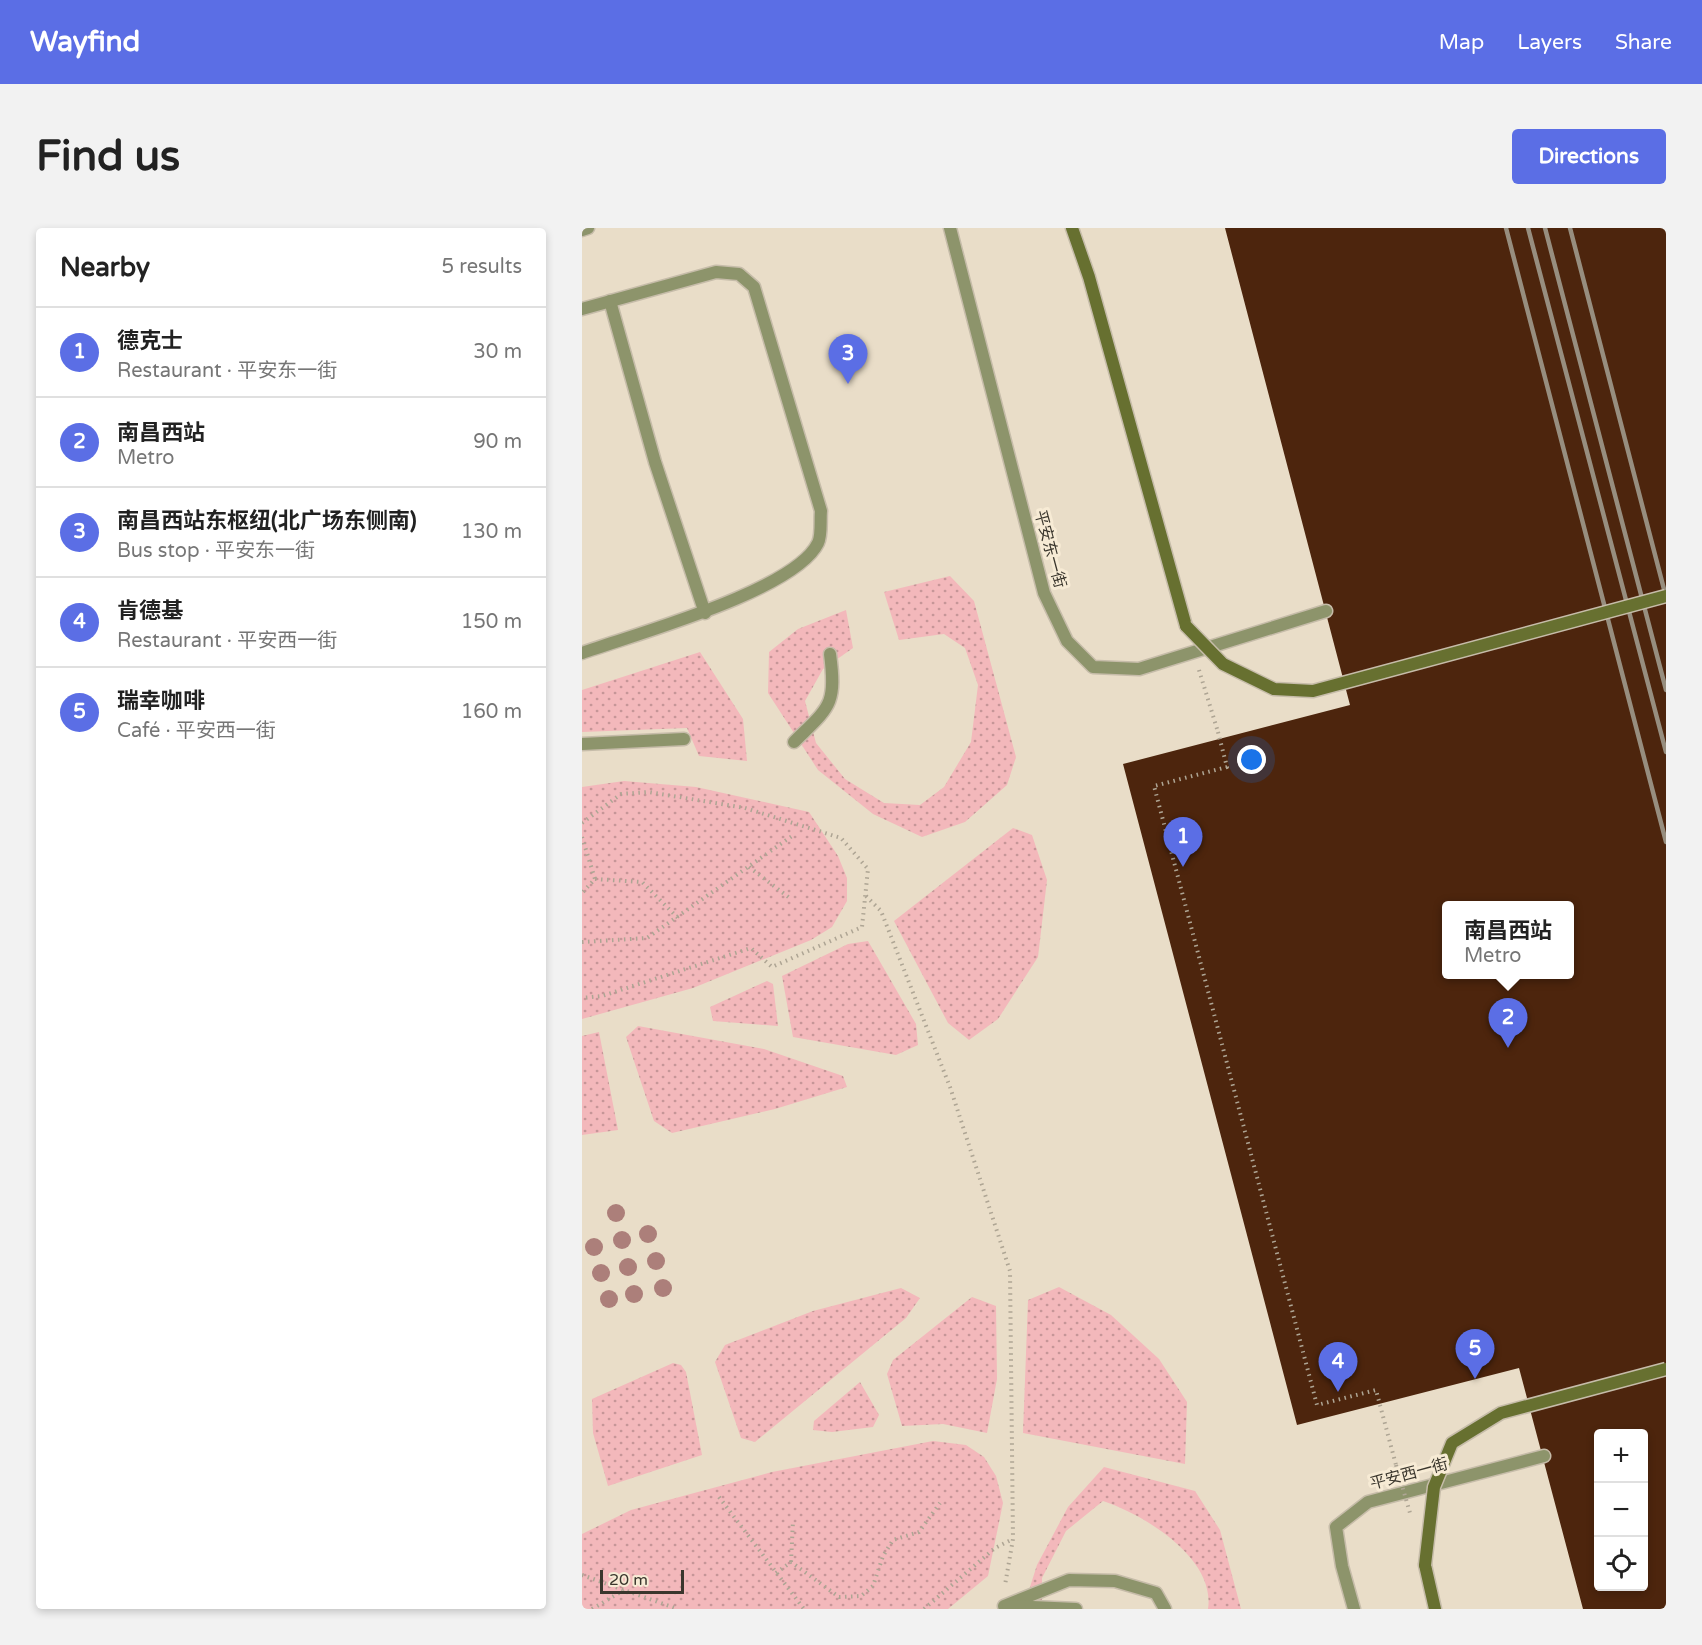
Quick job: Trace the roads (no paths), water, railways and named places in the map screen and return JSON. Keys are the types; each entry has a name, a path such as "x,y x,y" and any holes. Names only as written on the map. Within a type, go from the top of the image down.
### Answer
{"street":[{"path":"582,230 588,228"},
{"name":"平安东一街","path":"950,228 1044,593 1067,641 1073,648 1093,667 1139,669 1326,611"},
{"path":"1072,228 1089,277 1186,626 1223,664 1274,688 1313,691 1666,596"},
{"path":"582,309 716,272 739,274 754,287 821,511 818,543 791,570 705,613 582,653"},
{"path":"610,302 655,462 705,613"},
{"path":"794,742 828,707 834,681 830,654"},
{"path":"582,744 684,739"},
{"path":"1435,1609 1425,1565 1434,1487 1452,1443 1501,1413 1666,1369"},
{"name":"平安西一街","path":"1354,1609 1342,1566 1336,1527 1368,1502 1544,1456"},
{"path":"1076,1609 1004,1606 1069,1580 1115,1581 1156,1593 1165,1609"}],"railway":[{"path":"1506,228 1666,842"},
{"path":"1528,228 1666,752"},
{"path":"1545,228 1666,690"},
{"path":"1570,228 1666,597"}],"place":[{"name":"南昌西站东枢纽(北广场东侧南)","path":"848,384"},
{"name":"德克士","path":"1183,867"},
{"name":"南昌西站","path":"1508,1048"},
{"name":"瑞幸咖啡","path":"1475,1379"},
{"name":"肯德基","path":"1338,1392"}]}
